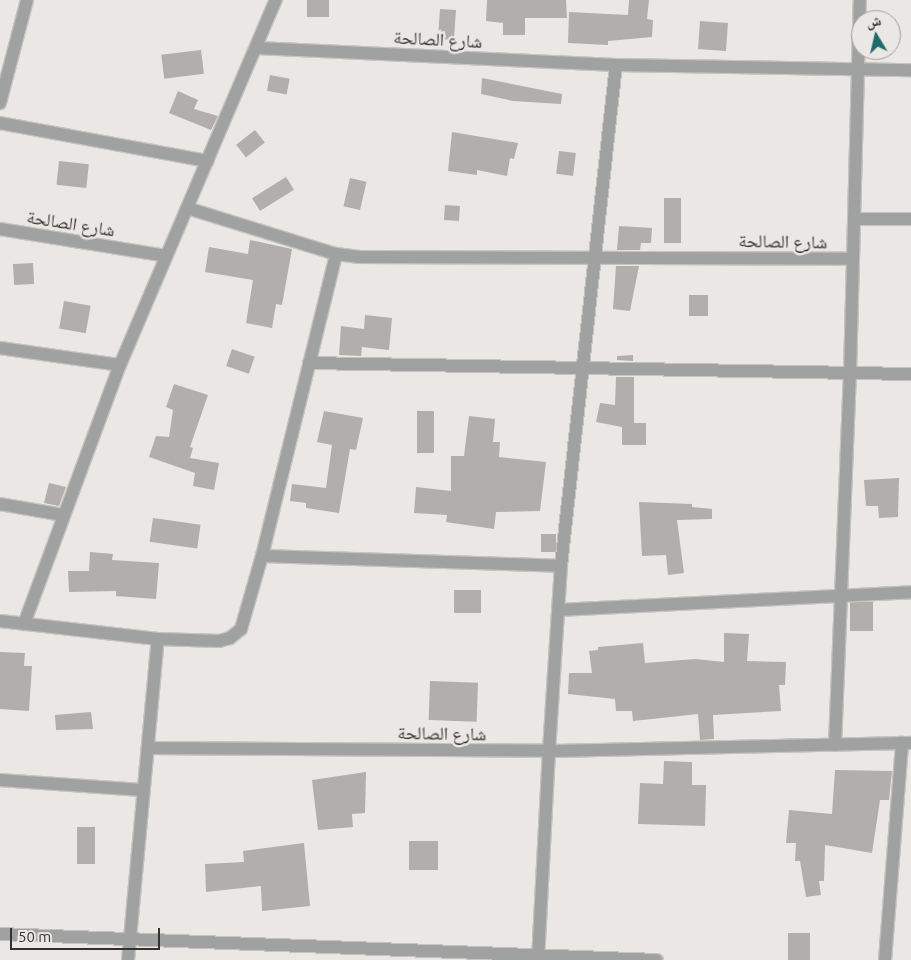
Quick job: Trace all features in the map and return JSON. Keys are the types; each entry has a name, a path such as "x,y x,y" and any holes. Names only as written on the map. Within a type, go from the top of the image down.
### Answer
{"street":[{"path":"0,103 27,0"},
{"path":"24,624 120,365 276,0"},
{"path":"835,745 850,374 860,0"},
{"name":"شارع الصالحة","path":"257,48 616,65 911,70"},
{"path":"538,957 561,566 581,370 616,65"},
{"path":"0,123 208,161"},
{"name":"شارع الصالحة","path":"187,208 336,254 396,259 594,256 853,259"},
{"path":"854,218 911,219"},
{"name":"شارع الصالحة","path":"0,229 166,256"},
{"path":"0,621 158,639 219,641 230,638 240,630 262,556 336,254"},
{"path":"0,348 120,365"},
{"path":"309,364 911,374"},
{"path":"0,504 63,515"},
{"path":"262,556 561,566"},
{"path":"559,610 911,592"},
{"path":"128,960 158,639"},
{"path":"885,960 907,743"},
{"name":"شارع الصالحة","path":"148,748 549,752 907,743"},
{"path":"0,780 144,790"},
{"path":"0,934 130,938 538,957 656,960"}],"building":[{"path":"307,0 329,0 329,17 307,17"},
{"path":"487,0 566,0 567,18 525,18 525,35 503,35 503,23 486,21"},
{"path":"629,0 649,0 647,19 653,20 652,37 608,41 608,45 568,43 569,12 628,15"},
{"path":"440,9 456,10 454,40 438,39"},
{"path":"700,21 728,23 726,51 698,49"},
{"path":"201,50 204,74 164,79 161,55"},
{"path":"270,75 290,79 287,95 267,91"},
{"path":"482,78 562,94 561,104 513,101 481,94"},
{"path":"178,91 198,100 194,109 218,116 211,130 169,113"},
{"path":"255,130 265,143 246,157 236,145"},
{"path":"452,132 518,143 514,159 510,158 507,176 477,170 477,175 448,171"},
{"path":"559,151 576,153 573,176 556,174"},
{"path":"59,161 89,164 86,188 56,185"},
{"path":"286,177 294,190 260,211 252,198"},
{"path":"350,178 367,182 360,210 343,206"},
{"path":"664,198 681,198 681,243 664,243"},
{"path":"445,205 460,206 459,221 444,220"},
{"path":"619,226 652,228 651,243 641,243 640,250 617,250"},
{"path":"250,240 292,249 282,305 276,304 272,328 246,323 253,280 205,272 209,247 248,254"},
{"path":"33,263 34,284 14,285 13,264"},
{"path":"616,266 639,266 630,311 613,309"},
{"path":"689,295 708,295 708,316 689,316"},
{"path":"64,301 91,306 86,333 59,329"},
{"path":"365,315 392,318 389,350 362,347 361,356 339,355 341,326 364,329"},
{"path":"232,349 255,357 249,374 226,366"},
{"path":"633,355 633,361 617,360 617,356"},
{"path":"616,377 634,377 634,423 646,423 646,445 622,445 622,427 596,422 600,403 615,405"},
{"path":"174,384 208,395 190,447 193,448 190,458 219,463 214,490 193,486 195,473 149,457 156,436 169,437 173,410 166,407"},
{"path":"324,411 363,418 356,450 350,449 339,513 306,508 306,503 290,501 292,484 326,488 332,445 317,442"},
{"path":"417,411 434,411 434,453 417,453"},
{"path":"469,416 495,419 493,442 500,442 499,457 546,462 540,511 496,512 494,529 446,522 447,515 414,513 416,487 451,491 451,456 464,456"},
{"path":"899,478 898,517 879,518 878,506 866,506 864,480"},
{"path":"49,483 66,487 59,506 44,503"},
{"path":"639,502 692,504 692,507 712,509 712,519 677,520 684,573 668,575 666,555 642,556"},
{"path":"153,518 201,525 197,548 150,542"},
{"path":"541,534 556,534 556,552 541,552"},
{"path":"90,552 113,554 112,560 159,563 156,599 116,596 116,591 69,592 68,571 89,571"},
{"path":"454,590 481,590 481,613 454,613"},
{"path":"850,602 873,602 873,631 850,631"},
{"path":"724,633 749,634 747,661 786,662 785,685 779,685 781,711 713,715 714,739 700,740 698,714 633,721 632,711 616,711 615,699 568,694 569,673 592,673 589,651 598,650 598,647 643,643 645,663 695,659 724,662"},
{"path":"0,652 25,653 24,666 32,666 29,711 0,709"},
{"path":"430,681 478,683 477,722 429,720"},
{"path":"91,712 93,729 56,730 55,715"},
{"path":"664,761 692,762 692,785 706,785 705,826 638,824 640,783 663,784"},
{"path":"835,770 892,771 889,800 880,800 872,853 825,845 824,881 819,881 821,895 806,897 800,861 795,861 796,843 786,843 789,810 832,814"},
{"path":"366,772 365,813 352,814 353,827 318,830 312,780"},
{"path":"77,827 95,827 95,864 77,864"},
{"path":"409,841 438,841 438,870 409,870"},
{"path":"304,843 310,906 262,911 261,886 206,892 205,864 244,862 243,851"},
{"path":"788,933 810,933 810,960 788,960"}]}
